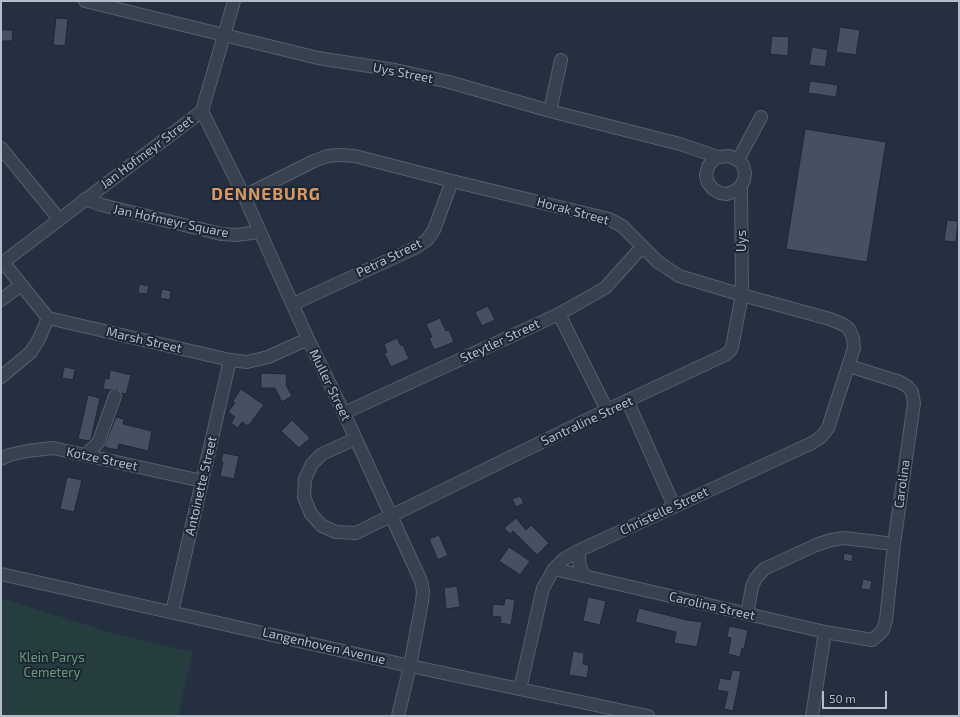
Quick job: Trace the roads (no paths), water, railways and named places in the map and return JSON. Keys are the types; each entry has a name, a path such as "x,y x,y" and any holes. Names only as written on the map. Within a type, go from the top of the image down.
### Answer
{"street":[{"name":"Uys Street","path":"85,1 318,58 395,70 449,82 550,111 680,144 718,157"},
{"name":"Jan Hofmeyr Street","path":"2,263 202,111 234,1"},
{"path":"550,111 561,60"},
{"name":"Muller Street","path":"202,111 244,196 308,339 344,413 421,581 423,591 422,602 410,666 398,716"},
{"path":"738,160 762,117"},
{"path":"1,148 59,219"},
{"name":"Horak Street","path":"244,196 314,161 328,156 340,155 355,156 609,219 622,226 658,262 679,276 830,319 844,325 849,329 853,338 854,348 849,366"},
{"path":"728,156 738,160 742,165 745,172 744,180 735,192 727,194 720,193 713,189 708,183 706,175 708,167 712,161 718,157 728,156"},
{"name":"Petra Street","path":"293,304 415,248 427,240 434,230 452,181"},
{"name":"Uys","path":"741,186 742,295"},
{"name":"Jan Hofmeyr Square","path":"85,199 102,205 221,234 236,235 259,232"},
{"name":"Steytler Street","path":"344,413 559,314 605,288 642,247"},
{"path":"1,377 31,352 39,339 48,318 2,263"},
{"path":"1,300 21,285"},
{"name":"Santraline Street","path":"392,516 607,410 628,402 725,355 730,351 732,346 742,295"},
{"path":"559,314 607,410"},
{"name":"Marsh Street","path":"48,318 230,360 247,362 268,357 308,339"},
{"name":"Antoinette Street","path":"172,612 230,360"},
{"name":"Christelle Street","path":"520,689 543,588 554,569 564,559 578,551 821,438 828,428 849,366"},
{"name":"Carolina","path":"849,366 900,382 912,392 914,402 894,544 886,620 883,630 872,640"},
{"path":"85,455 99,441 115,396"},
{"path":"628,402 674,506"},
{"path":"355,438 322,454 312,464 305,479 304,497 311,514 322,526 336,532 350,533 356,533 392,516"},
{"name":"Kotze Street","path":"1,459 9,455 27,451 53,448 202,481"},
{"path":"747,614 752,587 756,578 764,569 816,545 831,540 844,538 894,544"},
{"path":"578,551 580,566 584,576"},
{"name":"Carolina Street","path":"554,569 825,632 872,640"},
{"name":"Langenhoven Avenue","path":"1,574 410,666 648,716"},
{"path":"812,716 825,632"}],"district":[{"name":"DENNEBURG","path":"266,194"}],"park label":[{"name":"Klein Parys Cemetery","path":"52,666"}]}
